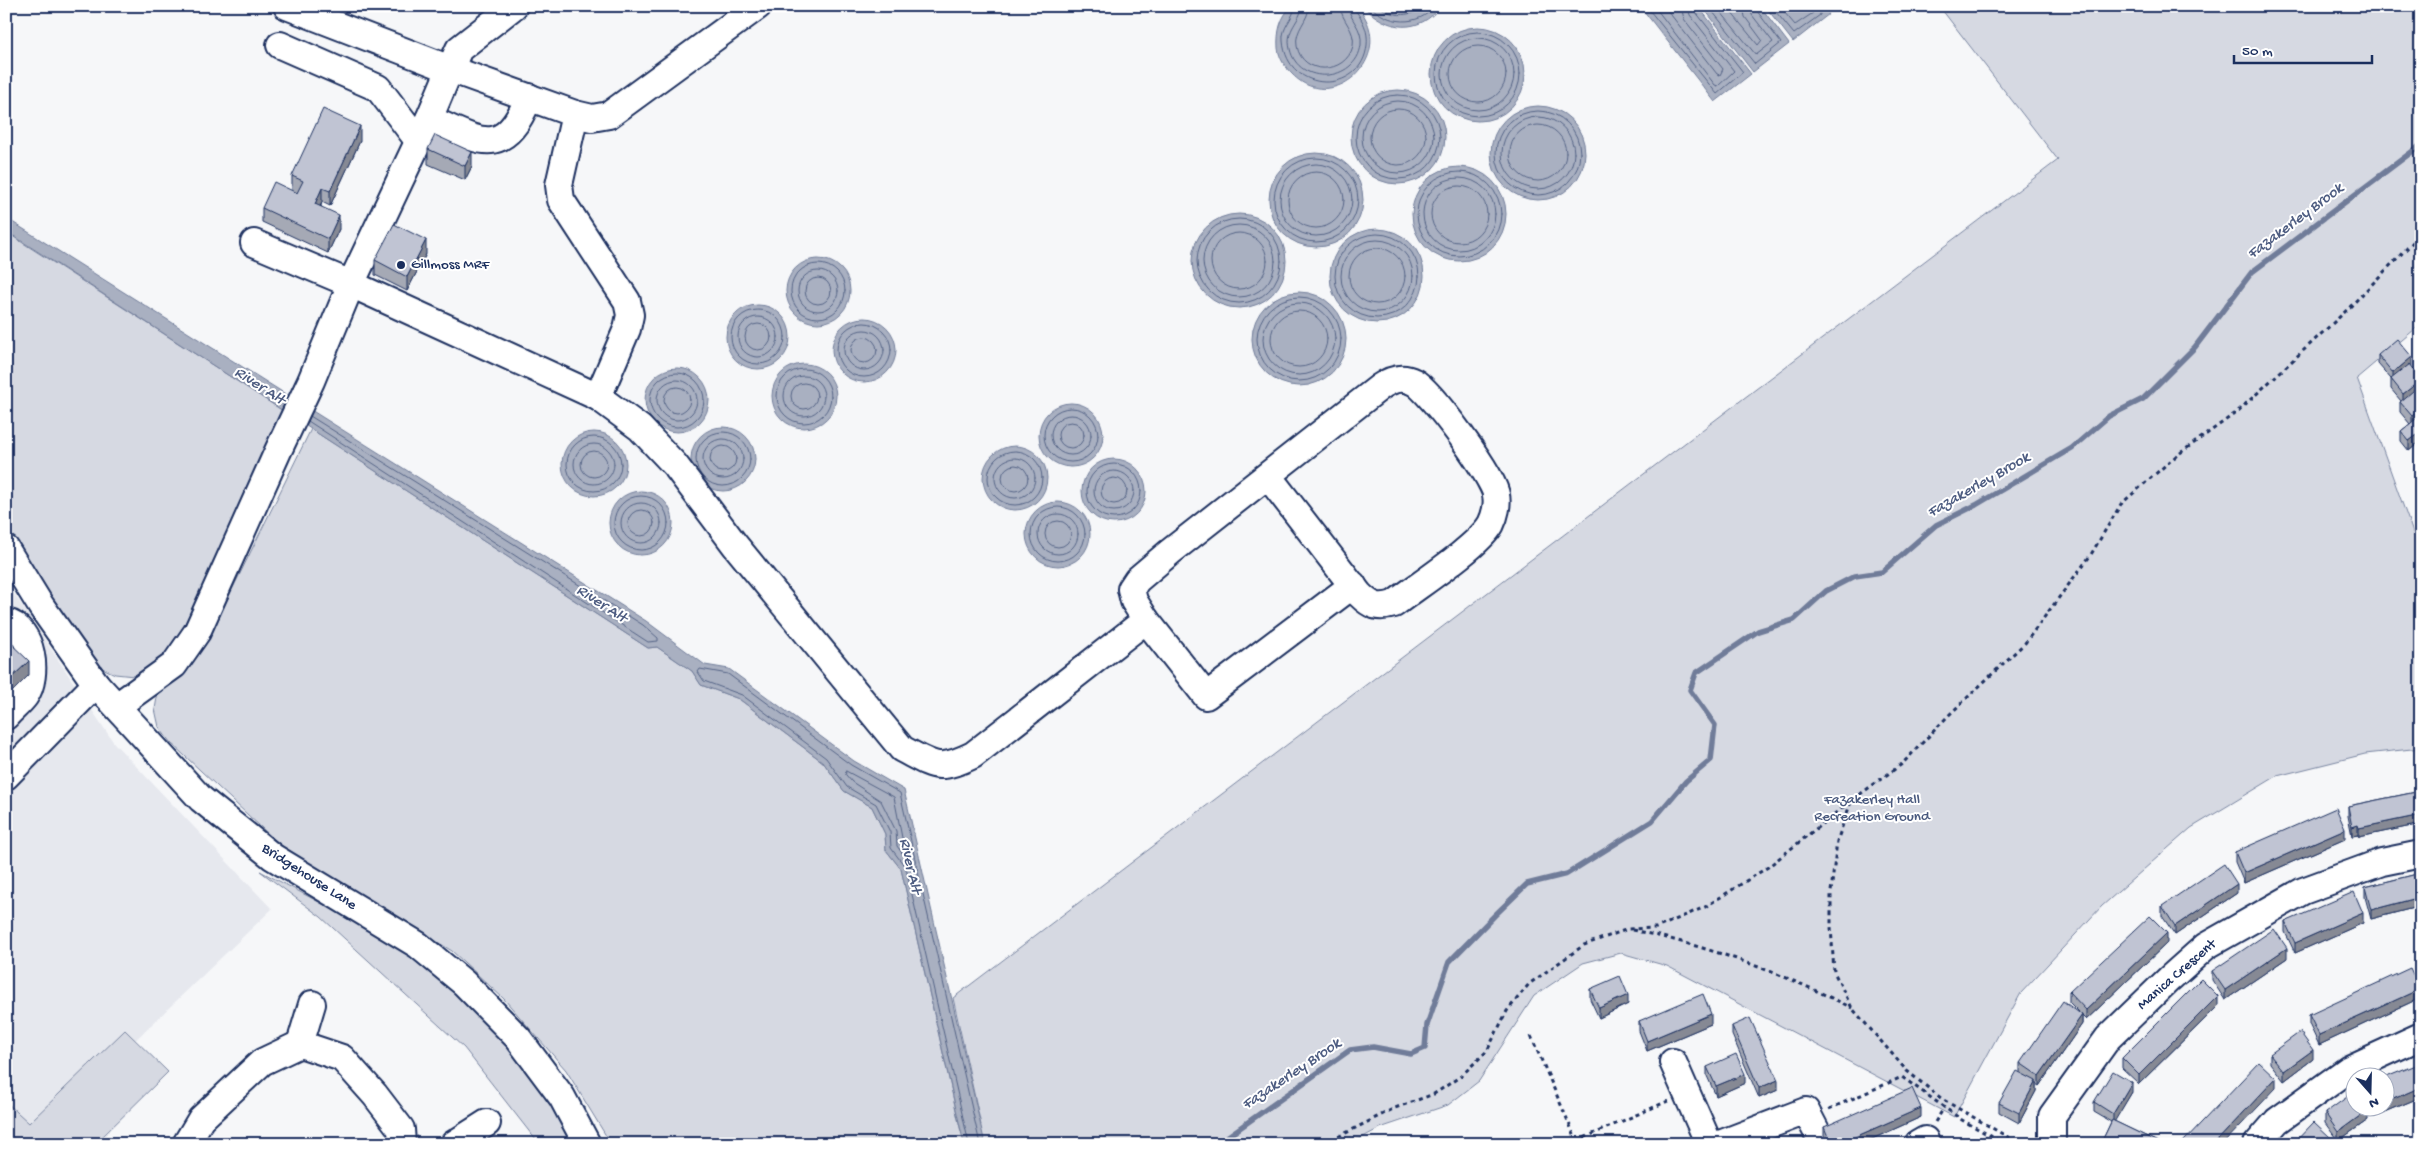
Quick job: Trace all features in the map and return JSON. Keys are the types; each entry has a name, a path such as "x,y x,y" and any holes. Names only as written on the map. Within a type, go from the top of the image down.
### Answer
{"street":[{"path":"286,6 450,69 575,114 592,118 608,115 758,6"},
{"path":"117,706 174,665 198,632 278,451 311,382 351,284 459,49 514,6"},
{"path":"280,45 378,88 423,129 480,141 495,141 507,134 520,119 529,97"},
{"path":"575,114 559,185 561,200 627,300 630,315 627,329 598,397"},
{"path":"254,243 351,284 598,397 640,428 675,465 735,545 902,749 934,766 952,766 973,756 1146,620"},
{"path":"1268,476 1353,586 1371,606 1383,607 1394,604 1478,540 1491,524 1496,509 1496,494 1491,478 1432,399 1415,382 1400,378 1391,380 1268,476 1137,580 1132,589 1134,601 1146,620 1206,696 1353,586"},
{"name":"Bridgehouse Lane","path":"6,549 41,606 96,684 201,799 273,857 418,945 464,983 518,1038 562,1097 587,1144"},
{"path":"6,622 12,624 24,636 31,656 33,678 26,696 6,716"},
{"path":"6,776 96,684"},
{"name":"Manica Crescent","path":"2052,1143 2052,1116 2108,1038 2206,946 2302,890 2382,862 2421,854"},
{"path":"300,1044 312,1004"},
{"path":"2257,1144 2277,1121 2349,1069 2421,1036"},
{"path":"186,1144 201,1119 262,1062 300,1044 342,1058 375,1095 401,1129 402,1144"},
{"path":"1673,1062 1709,1144"},
{"path":"1734,1141 1808,1114 1823,1144"},
{"path":"454,1144 487,1123"}],"path":[{"path":"1324,1144 1395,1108 1434,1094 1461,1076 1487,1051 1507,1011 1529,984 1584,945 1628,929 1656,928 1705,906 1768,867 1852,800 1902,764 2024,643 2090,556 2121,504 2176,456 2237,412 2347,310 2413,242 2421,228"},
{"path":"1852,800 1837,841 1831,927 1834,972 1852,1008 1907,1071 1942,1099 2012,1142 2020,1144"},
{"path":"1628,929 1672,938 1807,985 1852,1008"},
{"path":"1531,1036 1577,1142 1687,1092"},
{"path":"1808,1114 1902,1078 1962,1120 2005,1144"}],"shaded area":[{"path":"6,582 114,743 272,909 27,1144 6,1144"}],"green space":[{"name":"Fazakerley Hall Recreation Ground","path":"1939,6 2421,6 2421,324 2357,378 2421,555 2421,748 2365,754 2277,776 2191,828 2102,906 2021,993 1954,1117 1667,966 1621,953 1583,963 1534,996 1479,1081 1448,1105 1380,1128 1350,1144 611,1144 566,1070 504,999 452,951 279,844 170,742 159,727 155,709 158,692 204,647 311,429 648,648 657,647 692,671 701,685 739,699 823,762 844,791 872,807 885,834 886,850 901,869 961,1132 981,1125 953,998 2058,160"},
{"path":"6,232 282,410 182,638 158,663 134,676 115,674 100,667 55,607 6,529"},
{"path":"260,871 359,923 432,966 483,1018 537,1081 574,1144 539,1144 464,1048 321,917"},
{"path":"125,1030 168,1072 95,1144 6,1144 6,1102 29,1123"}],"water":[{"path":"1292,6 1357,6 1368,25 1371,43 1366,60 1356,74 1342,84 1326,88 1308,85 1289,71 1280,55 1278,42 1282,20"},
{"path":"1363,6 1441,6 1423,22 1403,26 1392,25 1382,21"},
{"path":"1640,6 1698,6 1751,74 1715,102"},
{"path":"1702,6 1760,6 1789,44 1753,72"},
{"path":"1765,6 1823,6 1829,14 1793,42"},
{"path":"1478,27 1496,30 1511,41 1522,56 1525,74 1522,92 1511,107 1496,118 1478,121 1460,118 1445,107 1434,92 1431,74 1434,56 1445,41 1460,30"},
{"path":"1398,90 1416,93 1431,104 1442,119 1445,137 1442,155 1431,170 1416,181 1398,184 1380,181 1365,170 1354,155 1351,137 1354,119 1365,104 1380,93"},
{"path":"1538,106 1556,109 1571,120 1582,135 1585,153 1582,171 1571,186 1556,197 1538,200 1520,197 1505,186 1494,171 1491,153 1494,135 1505,120 1520,109"},
{"path":"1316,153 1334,156 1349,167 1360,182 1363,200 1360,218 1349,233 1334,244 1316,247 1298,244 1283,233 1272,218 1269,200 1272,182 1283,167 1298,156"},
{"path":"1459,167 1477,170 1492,181 1503,196 1506,214 1503,232 1492,247 1477,258 1459,261 1441,258 1426,247 1415,232 1412,214 1415,196 1426,181 1441,170"},
{"path":"1239,214 1257,217 1272,228 1283,243 1286,261 1283,279 1272,294 1257,305 1239,308 1221,305 1206,294 1195,279 1192,261 1195,243 1206,228 1221,217"},
{"name":"River Alt","path":"6,218 646,621 705,665 729,669 854,761 904,790 985,1144 964,1144 901,869 886,850 885,834 872,807 844,791 823,762 739,699 701,685 692,671 657,647 648,648 6,231"},
{"path":"1377,229 1395,232 1410,243 1421,258 1424,276 1421,294 1410,309 1395,320 1377,323 1359,320 1344,309 1333,294 1330,276 1333,258 1344,243 1359,232"},
{"path":"818,259 836,265 844,273 850,291 844,309 836,317 818,323 800,317 792,309 786,291 792,273 800,265"},
{"path":"1299,292 1317,295 1332,306 1343,321 1346,339 1343,357 1332,372 1317,383 1299,386 1281,383 1266,372 1255,357 1252,339 1255,321 1266,306 1281,295"},
{"path":"758,305 776,311 784,319 790,337 784,355 776,363 758,369 740,363 732,355 726,337 732,319 740,311"},
{"path":"864,318 882,324 890,332 896,350 890,368 882,376 864,382 846,376 838,368 832,350 838,332 846,324"},
{"path":"804,364 822,370 830,378 836,396 830,414 822,422 804,428 786,422 778,414 772,396 778,378 786,370"},
{"path":"677,368 695,374 703,382 709,400 703,418 695,426 677,432 659,426 651,418 645,400 651,382 659,374"},
{"path":"1071,403 1089,409 1097,417 1103,435 1097,453 1089,461 1071,467 1053,461 1045,453 1039,435 1045,417 1053,409"},
{"path":"723,427 741,433 749,441 755,459 749,477 741,485 723,491 705,485 697,477 691,459 697,441 705,433"},
{"path":"594,432 612,438 620,446 626,464 620,482 612,490 594,496 576,490 568,482 562,464 568,446 576,438"},
{"path":"1015,446 1033,452 1041,460 1047,478 1041,496 1033,504 1015,510 997,504 989,496 983,478 989,460 997,452"},
{"path":"1114,459 1132,465 1140,473 1146,491 1140,509 1132,517 1114,523 1096,517 1088,509 1082,491 1088,473 1096,465"},
{"path":"641,491 659,497 667,505 673,523 667,541 659,549 641,555 623,549 615,541 609,523 615,505 623,497"},
{"path":"1058,502 1076,508 1084,516 1090,534 1084,552 1076,560 1058,566 1040,560 1032,552 1026,534 1032,516 1040,508"}],"building":[{"path":"323,109 360,126 330,191 322,188 315,204 339,215 328,239 262,208 274,182 297,193 303,181 292,176"},
{"path":"435,135 472,152 465,166 428,149"},
{"path":"394,224 426,240 407,277 375,260"},
{"path":"2397,339 2412,357 2393,373 2378,355"},
{"path":"2410,364 2421,380 2403,394 2391,379"},
{"path":"2419,386 2421,389 2421,409 2412,416 2400,402"},
{"path":"2421,415 2421,440 2417,435 2409,441 2401,431"},
{"path":"6,639 29,661 6,683"},
{"path":"2421,791 2421,815 2359,828 2358,825 2352,827 2348,806"},
{"path":"2336,808 2345,829 2244,873 2235,852"},
{"path":"2224,864 2237,884 2175,926 2162,906"},
{"path":"2421,873 2421,897 2371,910 2365,887"},
{"path":"2354,892 2363,913 2295,943 2285,922"},
{"path":"2150,916 2167,933 2086,1010 2069,992"},
{"path":"2274,929 2287,948 2225,990 2212,971"},
{"path":"2410,968 2420,989 2319,1035 2309,1015"},
{"path":"1620,976 1628,995 1599,1008 1590,989"},
{"path":"2201,979 2218,996 2139,1075 2122,1058"},
{"path":"1703,994 1711,1014 1647,1041 1639,1021"},
{"path":"2063,1001 2082,1015 2039,1076 2020,1063"},
{"path":"1750,1018 1778,1080 1759,1088 1732,1026"},
{"path":"2300,1032 2313,1050 2284,1071 2270,1054"},
{"path":"1736,1054 1745,1074 1716,1086 1707,1067"},
{"path":"2259,1062 2276,1078 2214,1144 2185,1144 2183,1142"},
{"path":"2421,1063 2421,1087 2394,1099 2394,1074"},
{"path":"2017,1071 2036,1081 2019,1113 1999,1103"},
{"path":"2113,1071 2132,1082 2113,1114 2094,1102"},
{"path":"1912,1088 1921,1108 1839,1144 1831,1144 1824,1127"},
{"path":"2344,1099 2344,1118 2357,1118 2338,1132 2325,1113"},
{"path":"2112,1120 2162,1144 2108,1144 2102,1141"},
{"path":"2314,1122 2331,1138 2325,1144 2293,1144"},
{"path":"1984,1136 2002,1143 2002,1144 1981,1144"}],"waterway":[{"name":"Fazakerley Brook","path":"1217,1144 1350,1050 1373,1047 1411,1054 1425,1048 1427,1025 1449,962 1495,915 1527,884 1567,874 1652,821 1686,781 1711,760 1715,725 1690,690 1696,673 1758,631 1794,620 1826,591 1855,576 1882,572 1936,525 1976,505 2072,448 2109,416 2143,399 2195,347 2252,272 2421,145"}],"place":[{"name":"Gillmoss MRF","path":"401,265"}]}
